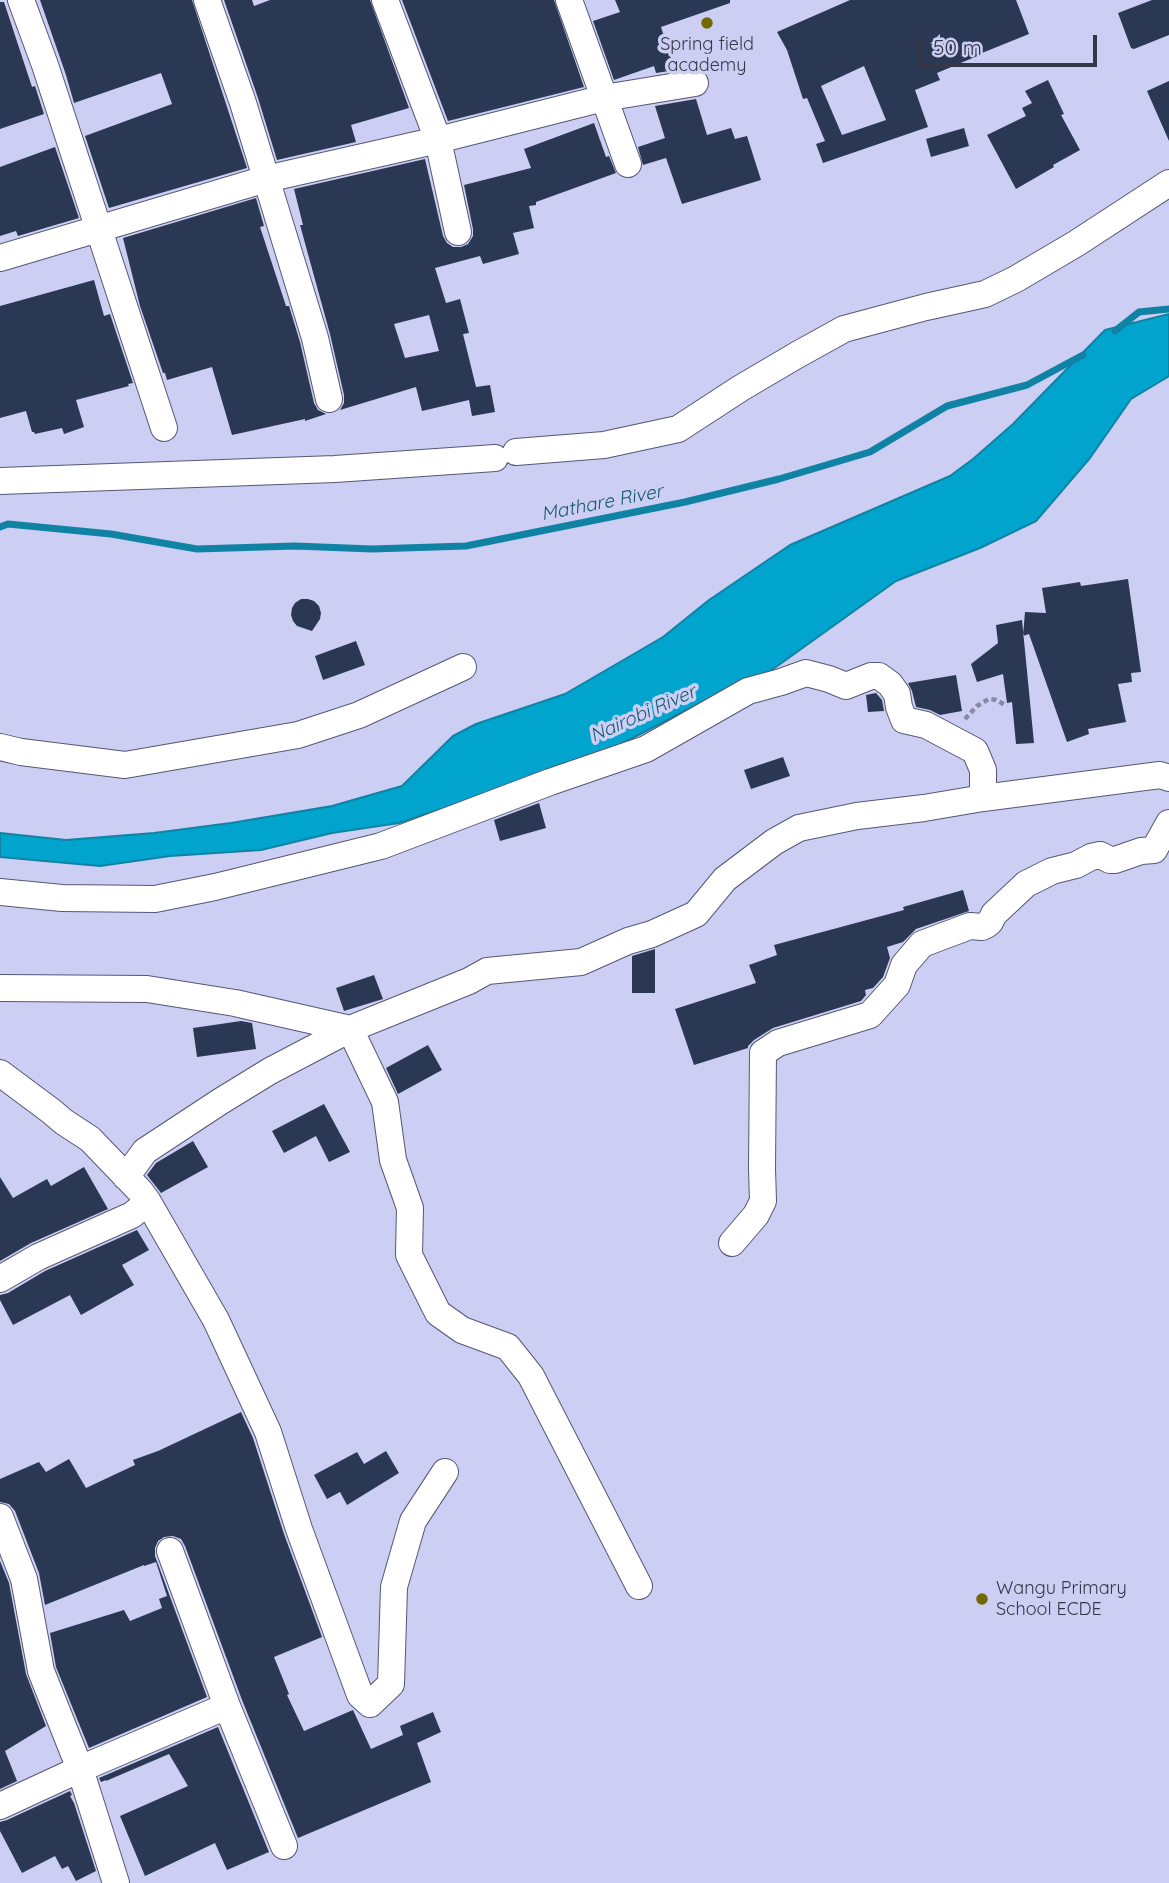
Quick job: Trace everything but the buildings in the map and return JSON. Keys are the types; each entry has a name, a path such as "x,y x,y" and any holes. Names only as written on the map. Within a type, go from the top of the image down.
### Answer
{"street":[{"path":"21,0 45,65 164,428"},
{"path":"207,0 266,179 315,338 330,399"},
{"path":"385,0 438,140 458,232"},
{"path":"569,0 628,164"},
{"path":"0,258 266,179 438,140 604,98 695,83"},
{"path":"0,481 335,468 505,455 604,445 678,429 741,388 844,329 985,294 1016,279 1169,183"},
{"path":"0,747 125,765 298,736 359,715 463,667"},
{"path":"0,892 62,898 155,899 381,846 646,749 748,691 806,673 846,686 871,676 878,676 890,684 897,694 904,720 926,725 975,751 983,770 983,798"},
{"path":"126,1177 145,1152 200,1115 270,1071 350,1028 469,981 487,971 581,962 696,915 725,879 774,842 799,828 858,816 1166,773"},
{"path":"732,1243 756,1215 763,1201 763,1053 778,1042 870,1015 897,985 904,965 922,944 970,926 986,925 1026,884 1052,870 1076,865 1091,856 1100,855 1115,860 1141,851 1154,850 1169,823"},
{"path":"0,988 147,989 235,1003 350,1028"},
{"path":"350,1028 385,1102 393,1160 410,1208 409,1255 438,1313 462,1330 508,1347 531,1376 639,1586"},
{"path":"0,1073 90,1139 148,1202 216,1320 268,1432 299,1529 360,1695 370,1704 391,1684 394,1587 413,1521 445,1472"},
{"path":"0,1279 38,1257 132,1215 148,1202"},
{"path":"0,1517 24,1579 41,1671 80,1769 116,1883"},
{"path":"170,1551 227,1706 284,1846"},
{"path":"0,1806 227,1706"}],"path":[{"path":"964,720 982,702 989,699 1007,706"}],"water":[{"name":"Nairobi River","path":"1169,314 1169,376 1131,399 1090,458 1036,521 980,548 896,581 769,672 708,699 590,760 399,823 332,833 261,850 170,856 100,866 0,857 0,833 66,840 154,833 332,806 402,786 453,736 476,724 565,694 663,637 709,600 790,545 950,476 1013,424 1105,330"}],"waterway":[{"name":"Mathare River","path":"1115,331 1139,312 1169,309"},
{"name":"Mathare River","path":"0,527 8,524 111,534 197,549 466,546 685,502 779,479 870,452 947,406 1027,385 1083,355"}],"place":[{"name":"Spring field academy","path":"707,23"},
{"name":"Wangu Primary School ECDE","path":"982,1599"}]}
